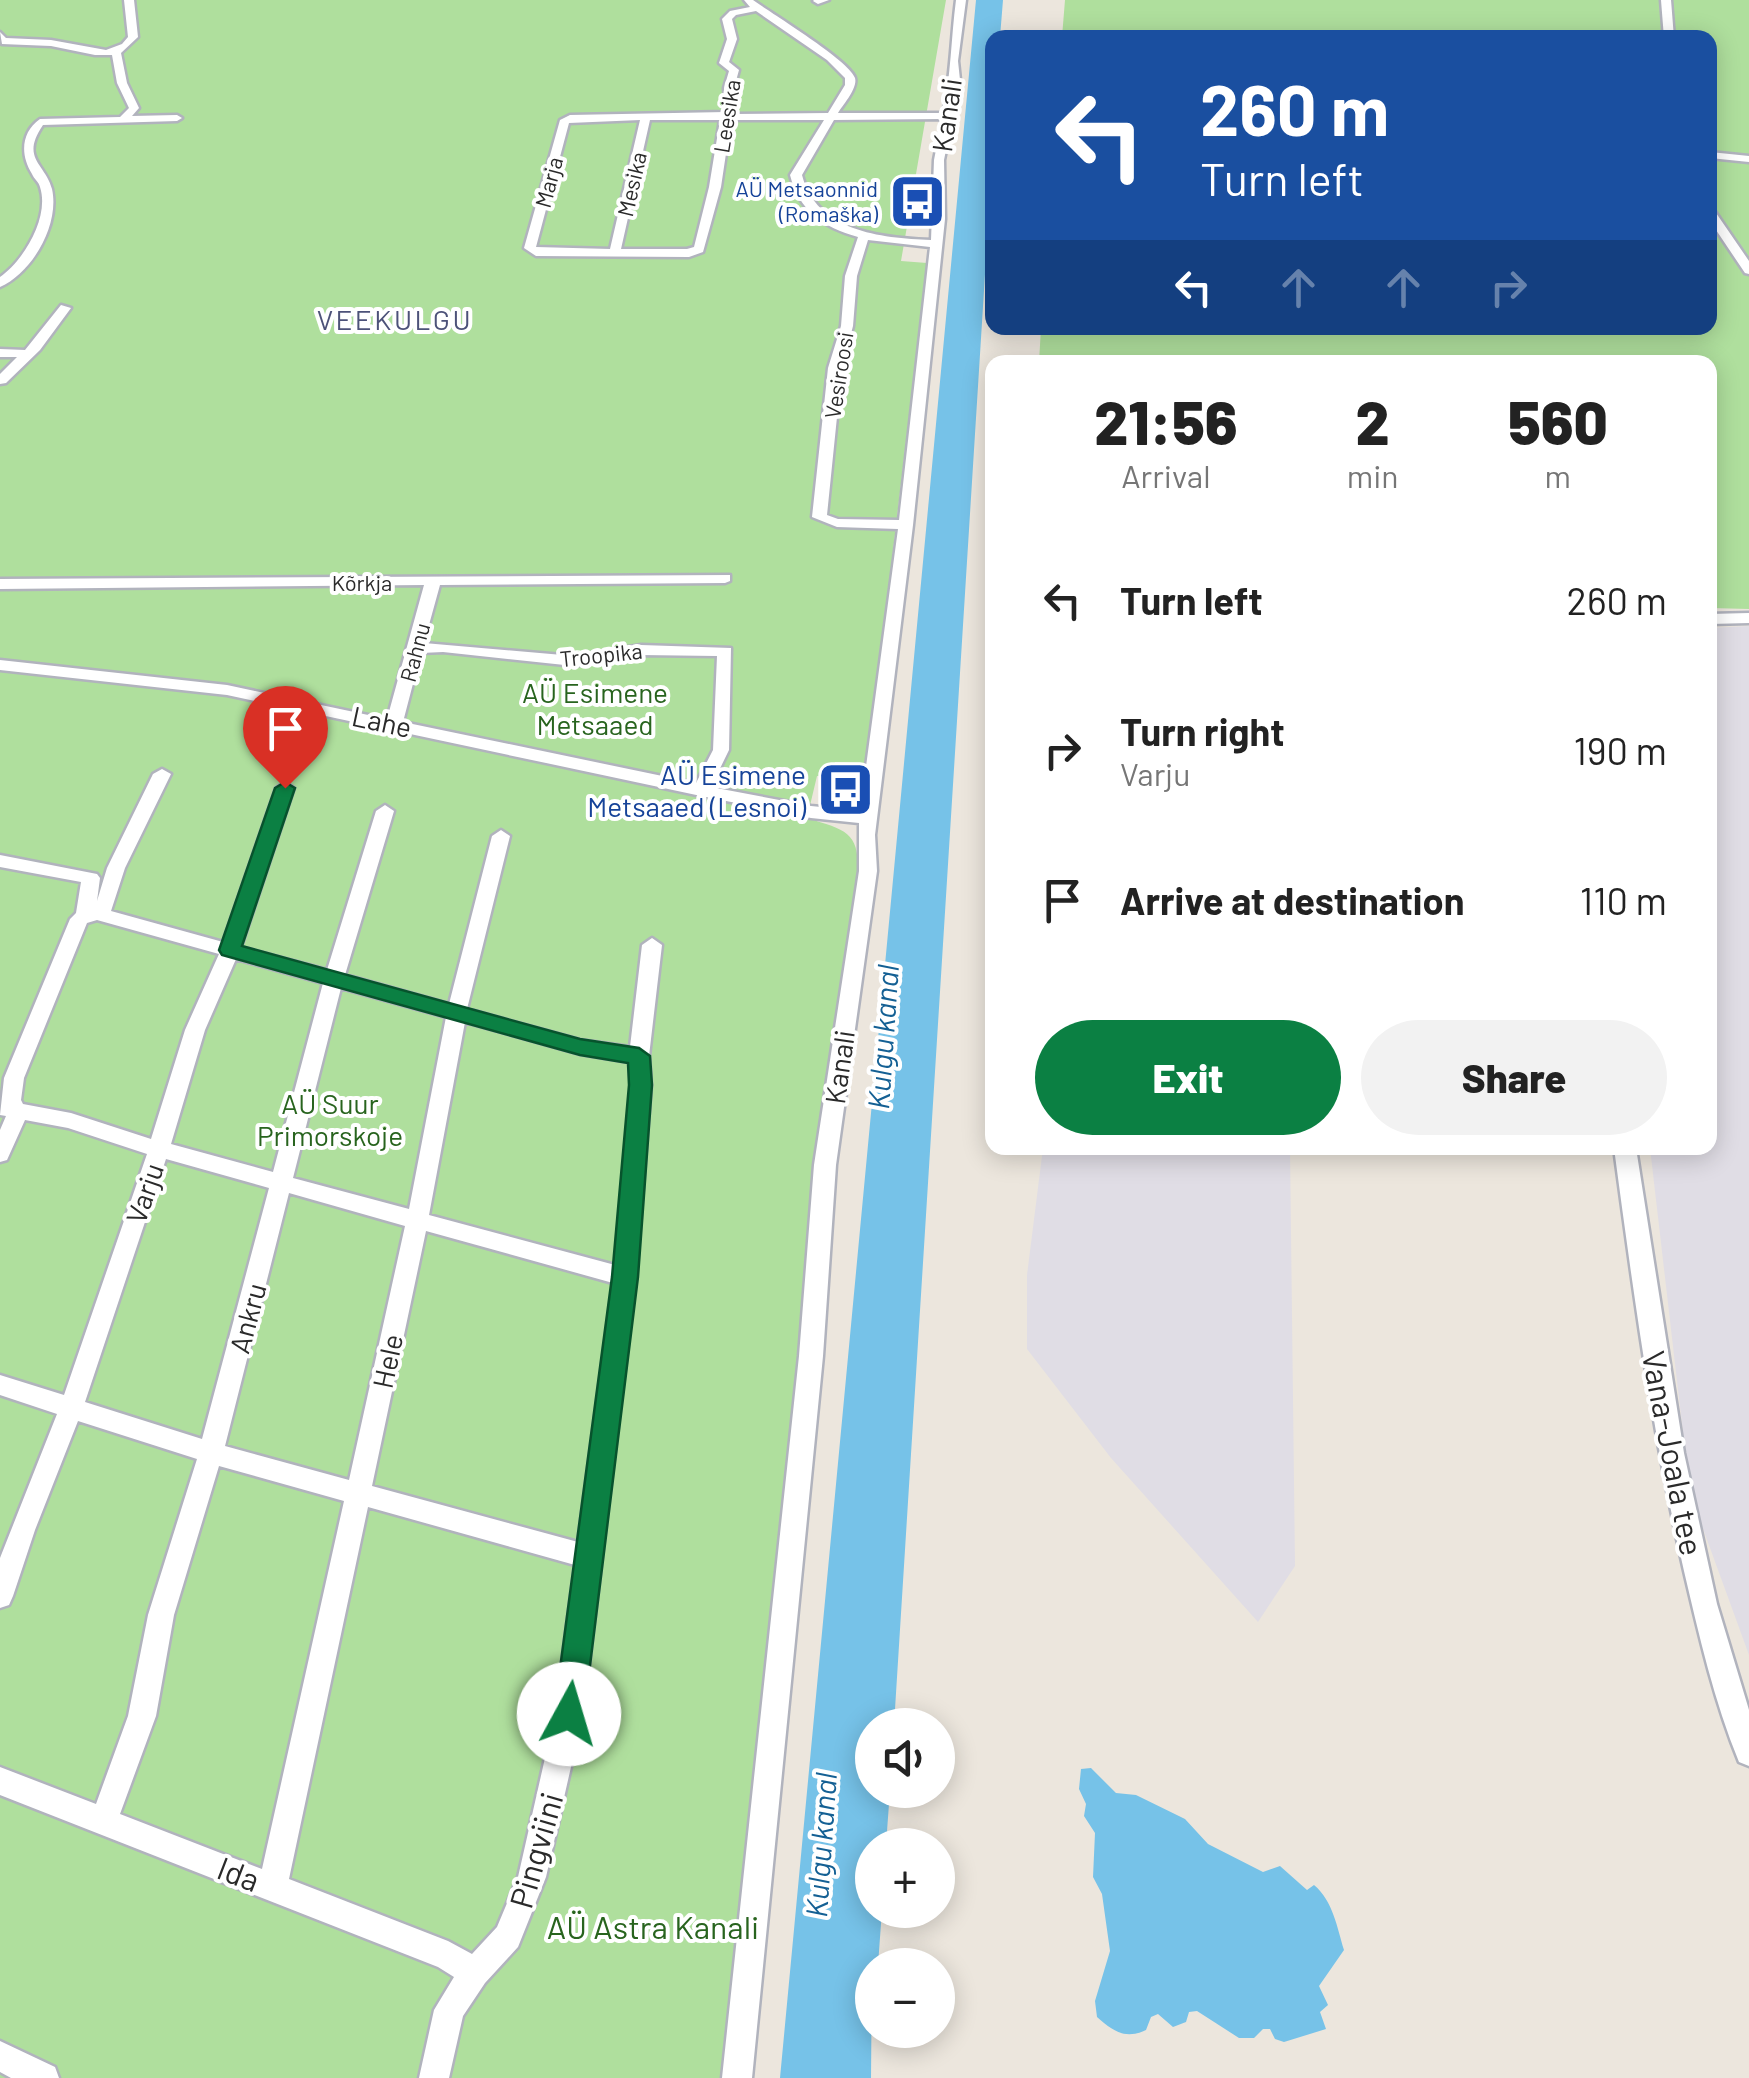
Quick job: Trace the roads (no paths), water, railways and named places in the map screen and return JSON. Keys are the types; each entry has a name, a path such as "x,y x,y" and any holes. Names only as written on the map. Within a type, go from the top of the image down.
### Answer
{"street":[{"path":"0,35 2,42 54,43 94,53 116,51 124,48 133,36 129,0"},
{"path":"747,0 830,58 850,77 850,85 796,175 796,188 822,218 864,235 935,244"},
{"name":"Kanali","path":"736,2078 811,1356 825,1165 868,871 868,818 906,525 939,219 939,160 949,116 962,0"},
{"path":"1666,0 1668,30"},
{"name":"Leesika","path":"616,252 689,253 699,249 715,187 726,117 731,113 734,70 724,63 732,39 727,19 758,8"},
{"path":"116,51 122,82 134,108 124,118"},
{"path":"646,117 949,116"},
{"name":"Marja","path":"616,252 536,252 530,248 564,122 570,118 646,117"},
{"name":"Mesika","path":"616,252 646,117"},
{"path":"0,284 26,262 40,242 46,187 32,169 28,144 33,130 48,119 176,118"},
{"path":"1717,156 1749,159"},
{"path":"1717,222 1749,270"},
{"name":"Vesiroosi","path":"864,235 851,276 847,326 835,368 819,517 837,523 906,525"},
{"path":"1,380 65,308"},
{"path":"0,353 28,354"},
{"name":"Kõrkja","path":"0,584 725,578"},
{"name":"Rahnu","path":"394,723 418,648 433,582"},
{"path":"1717,619 1749,618"},
{"name":"Troopika","path":"418,648 574,661 641,650 725,651 721,750 701,790"},
{"name":"Lahe","path":"0,665 227,690 701,790 812,812 868,818"},
{"path":"91,914 162,774"},
{"name":"Varju","path":"0,1596 71,1408 195,1030 230,950 285,788"},
{"name":"Ankru","path":"103,1822 142,1716 161,1615 211,1453 334,979 385,811"},
{"name":"Hele","path":"274,1886 417,1222 457,1012 501,836"},
{"path":"0,861 91,878 91,914"},
{"path":"0,1154 14,1078 79,919 91,914 580,1047 639,1056"},
{"name":"Pingviini","path":"434,2078 450,2010 475,1973 508,1937 532,1877 569,1714 586,1556 625,1277 641,1085 639,1056 652,945"},
{"path":"9,1110 71,1120 159,1149 625,1277"},
{"name":"Vana-Joala tee","path":"1626,1155 1662,1413 1720,1669 1749,1752"},
{"path":"0,1385 358,1496 586,1556"},
{"name":"Ida","path":"0,1781 448,1956 475,1973"},
{"path":"0,2056 44,2078"}],"water":[{"name":"Kulgu kanal","path":"976,0 1003,0 1001,30 985,30 985,275 895,1708 855,1708 855,1808 889,1808 887,1828 855,1828 855,1928 881,1928 879,1948 855,1948 855,2048 871,2048 871,2078 780,2078"},
{"path":"1091,1768 1116,1793 1136,1795 1185,1819 1208,1844 1263,1872 1280,1866 1307,1890 1314,1885 1320,1891 1334,1915 1344,1950 1319,1986 1328,2005 1320,2012 1326,2029 1284,2042 1275,2039 1270,2029 1263,2029 1254,2038 1239,2038 1197,2011 1189,2012 1186,2022 1173,2027 1158,2014 1151,2017 1146,2030 1125,2034 1097,2017 1095,2001 1110,1951 1102,1894 1093,1877 1095,1833 1084,1816 1086,1804 1079,1789 1081,1769"}],"place":[{"name":"AÜ Metsaonnid (Romaška)","path":"917,201"},
{"name":"AÜ Esimene Metsaaed (Lesnoi)","path":"845,790"}],"district":[{"name":"VEEKULGU","path":"395,319"}],"park label":[{"name":"AÜ Esimene Metsaaed","path":"595,708"},
{"name":"AÜ Suur Primorskoje","path":"330,1119"},
{"name":"AÜ Astra Kanali","path":"653,1926"}]}
